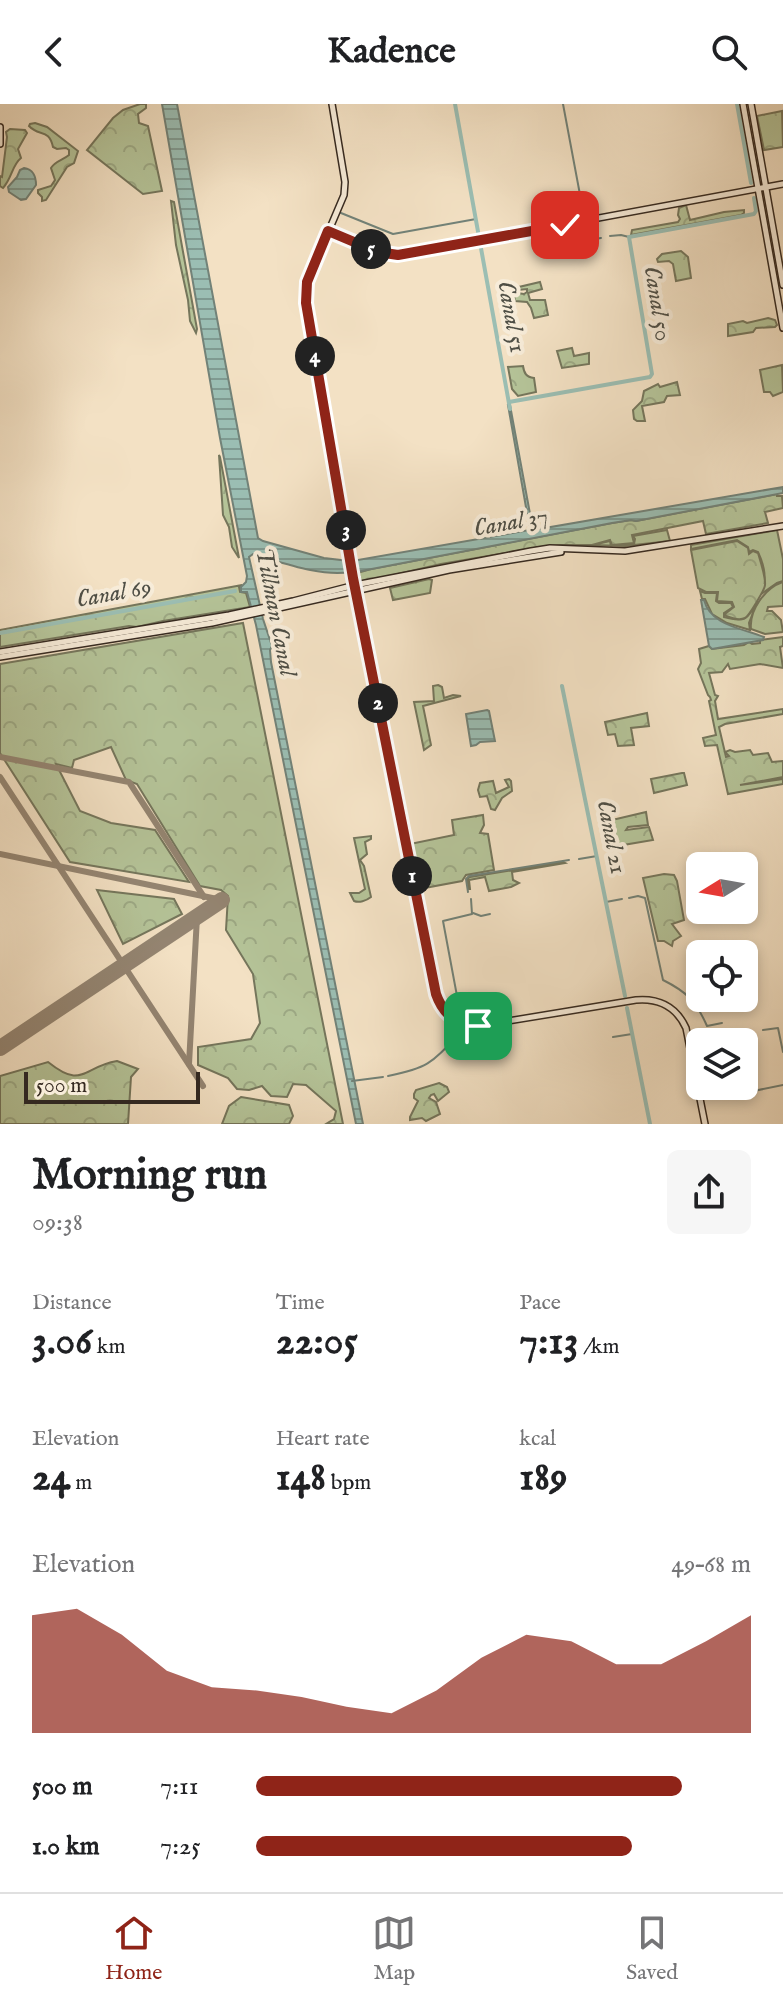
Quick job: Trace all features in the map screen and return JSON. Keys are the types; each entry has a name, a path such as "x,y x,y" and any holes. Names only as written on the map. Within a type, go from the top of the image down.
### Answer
{"street":[{"path":"332,104 345,182 344,196 307,282 305,295 355,585 436,994 444,1010 458,1022 478,1026 636,1000 662,1002 679,1015 686,1028 705,1124"},
{"path":"743,104 783,328"},
{"path":"751,104 783,285"},
{"path":"0,127 0,144"},
{"path":"328,231 392,255 783,184"},
{"path":"0,655 247,614 355,585 547,553 625,551 783,526"}],"green space":[{"path":"146,104 146,108 138,114 139,123 148,126 162,191 143,194 87,150 113,118 123,110"},
{"path":"782,111 783,147 764,150 757,116"},
{"path":"35,123 47,127 78,151 74,163 67,167 46,200 42,201 38,190 51,186 55,180 51,168 69,155 69,150 53,147 49,137 29,126"},
{"path":"10,129 25,130 27,133 18,149 21,158 3,188 0,186 0,176 6,132"},
{"path":"171,201 174,202 196,333 190,321"},
{"path":"686,205 690,220 724,212 744,210 744,213 631,235 632,230 678,222 679,208"},
{"path":"681,251 688,257 691,278 676,281 673,264 669,261 658,262 657,259 662,254"},
{"path":"540,282 542,289 528,293 530,300 545,300 548,315 534,318 527,302 515,301 512,286 515,286 517,293 524,294 527,289 517,290 519,287"},
{"path":"768,318 775,320 775,327 756,328 753,332 728,336 728,324"},
{"path":"572,348 574,356 589,353 589,364 562,368 557,351"},
{"path":"782,365 783,392 773,396 770,392 764,392 760,370"},
{"path":"523,366 526,374 534,378 536,392 518,396 512,389 508,367"},
{"path":"677,382 680,395 667,396 664,402 642,406 645,421 634,419 633,410 642,401 644,391 658,384 660,387"},
{"path":"219,455 239,558 232,547 229,527 223,515"},
{"path":"777,494 782,496 783,508 765,512 768,523 706,534 703,521 632,535 634,543 612,545 610,540 592,545 541,547 441,564 359,583 357,573 371,569"},
{"path":"667,530 670,541 625,546 615,546 634,544 633,536"},
{"path":"777,530 783,559 783,581 760,595 765,574 758,552 749,552 748,547 737,540 691,549 691,545"},
{"path":"610,541 611,546 592,545"},
{"path":"737,541 748,548 749,554 753,551 758,553 765,582 753,608 745,618 740,619 725,614 734,607 732,602 717,601 718,592 698,588 691,550"},
{"path":"432,580 430,593 393,600 390,588"},
{"path":"783,582 783,606 768,607 767,611 772,611 781,620 783,632 765,634 751,629 753,614 760,601 770,589"},
{"path":"242,585 240,592 246,593 250,607 0,647 0,630"},
{"path":"700,591 717,593 716,601 719,603 731,603 733,607 724,613 724,617 731,619 745,618 758,601 749,623 750,630 727,623 712,614"},
{"path":"243,623 343,1124 326,1124 334,1119 336,1111 306,1085 293,1084 287,1097 271,1096 262,1086 249,1090 237,1089 228,1078 198,1065 198,1047 251,1039 260,1023 253,974 226,930 228,896 221,890 200,886 137,784 126,780 111,747 74,760 72,768 56,764 80,811 111,823 155,830 189,882 70,862 0,753 0,664"},
{"path":"783,637 783,646 780,647 783,668 760,664 730,669 728,664 722,672 709,673 715,695 718,696 715,701 718,719 783,709 783,714 719,727 726,757 729,756 725,752 730,750 750,750 753,755 768,753 772,762 783,761 783,777 740,785 783,779 783,784 728,794 717,745 705,746 703,738 716,735 711,700 698,669 701,663 699,649 760,643 760,640"},
{"path":"433,686 442,687 444,698 461,696 423,706 431,745 424,750 414,702 434,701"},
{"path":"647,713 649,726 631,728 634,745 618,746 615,734 608,735 605,722"},
{"path":"684,773 687,785 654,793 651,779"},
{"path":"509,779 512,791 502,798 495,810 491,809 487,796 480,797 480,783 493,781 496,793 509,787 505,780"},
{"path":"646,812 648,825 628,827 626,830 649,827 653,840 617,846 612,820"},
{"path":"483,815 484,825 480,833 488,834 494,870 466,875 462,881 419,889 410,844 454,835 452,820"},
{"path":"371,836 365,842 367,854 360,860 371,897 356,902 350,893 365,889 354,838"},
{"path":"563,862 512,872 513,880 519,883 511,887 489,891 485,877 469,880 469,889 467,879 470,877"},
{"path":"674,875 677,881 684,920 672,924 681,936 673,941 672,946 658,941 643,878"},
{"path":"97,890 174,899 182,914 123,944"},
{"path":"117,1061 138,1069 131,1077 128,1124 0,1124 0,1076 48,1062 76,1076"},
{"path":"439,1083 449,1092 438,1101 434,1094 429,1098 436,1102 440,1114 426,1121 422,1118 410,1120 418,1101 414,1098 416,1090"},
{"path":"241,1097 289,1105 293,1116 289,1124 222,1124 229,1106"}],"water":[{"path":"162,104 177,104 258,538 324,558 349,561 351,572 327,573 253,554 249,557 272,646 271,662 363,1124 356,1124 256,625 247,592 241,592 247,576"},
{"path":"24,168 33,174 36,185 26,199 21,200 9,192 8,187"},
{"path":"508,405 533,530 783,487 783,493 354,571 352,561 530,530"},
{"path":"701,600 720,621 764,637 763,640 712,649"},
{"path":"487,710 495,741 471,746 466,714"}],"waterway":[{"name":"Canal 51","path":"455,104 510,409"},
{"path":"563,104 584,216"},
{"name":"Canal 50","path":"737,104 751,183"},
{"name":"Canal 50","path":"509,402 650,377 652,374 629,237 754,214 754,198"},
{"path":"341,213 393,234 476,219"},
{"path":"586,226 588,240 601,238"},
{"path":"610,236 629,237"},
{"name":"Canal 69","path":"0,633 235,591"},
{"name":"Canal 21","path":"562,686 625,996"},
{"path":"579,859 597,856"},
{"path":"468,892 466,879 469,876 569,860"},
{"path":"629,898 645,898 663,980 690,998 707,1026 722,1023"},
{"path":"453,1005 457,996 443,921 472,914 471,899"},
{"path":"606,902 622,899"},
{"path":"473,913 481,916 490,914"},
{"name":"Canal 21","path":"627,1008 650,1124"},
{"path":"763,1030 778,1028 783,1052"},
{"path":"613,1037 632,1034"},
{"path":"388,1076 428,1063 458,1035"},
{"path":"352,1081 383,1077"},
{"path":"758,1090 783,1085"}],"taxiway":[{"path":"0,757 129,782 204,897"},
{"path":"0,777 203,1086"},
{"path":"0,854 222,900"},
{"path":"189,1064 197,917"}],"runway":[{"path":"0,1048 222,900"}],"route":[{"path":"478,1026 470,1026 449,1016 436,994 353,578 305,295 307,282 328,231 378,252 398,255 565,225"}],"water label":[{"name":"Canal 37","path":"511,523"},
{"name":"Tillman Canal","path":"275,612"}]}
